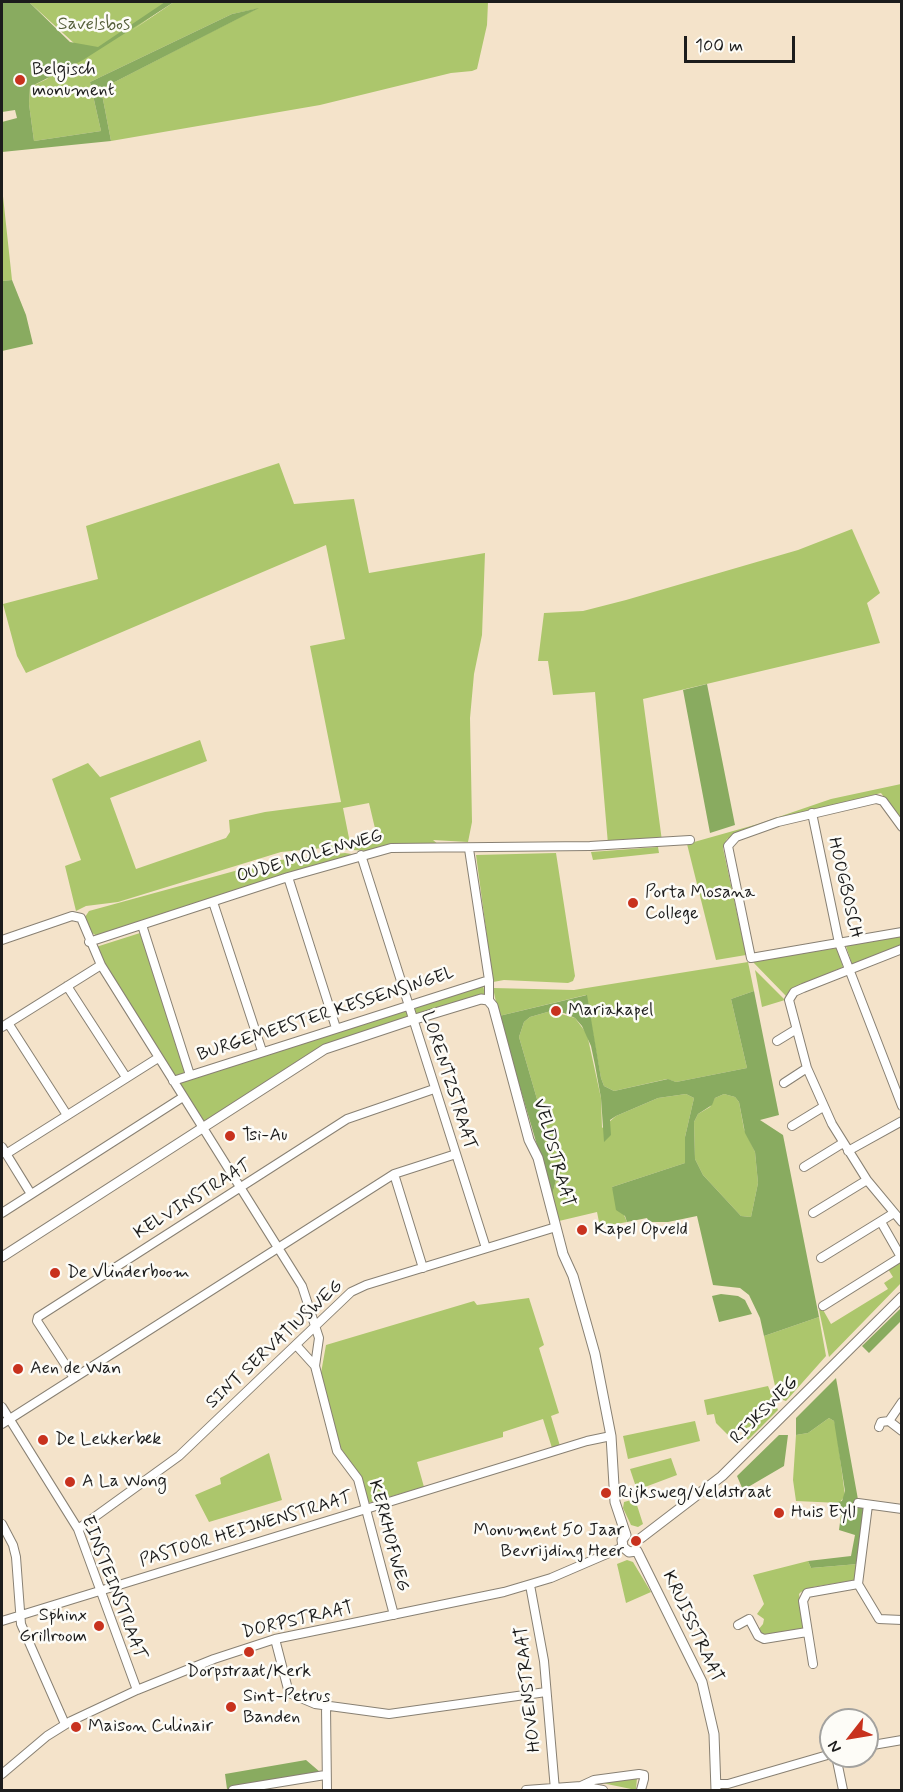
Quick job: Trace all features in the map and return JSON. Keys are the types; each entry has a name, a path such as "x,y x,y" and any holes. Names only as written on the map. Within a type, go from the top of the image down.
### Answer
{"street":[{"path":"902,826 883,801 876,800 812,813 736,837 730,841 728,846 751,957 902,932"},
{"name":"HOOGBOSCH","path":"812,813 839,943 902,1106"},
{"name":"OUDE MOLENWEG","path":"89,942 361,855 391,848 469,849 690,840"},
{"name":"VELDSTRAAT","path":"469,849 489,980 489,1000 494,1006 556,1227 595,1354 611,1436 614,1495 626,1534"},
{"name":"LORENTZSTRAAT","path":"361,855 486,1248"},
{"path":"288,878 336,1028"},
{"path":"213,902 262,1051"},
{"name":"KERKHOFWEG","path":"2,940 72,916 79,916 101,965 302,1286 319,1338 315,1366 337,1451 358,1479 394,1615"},
{"path":"142,925 190,1075"},
{"path":"902,949 794,992 789,1000 795,1030 807,1068 823,1107 867,1180 902,1222"},
{"path":"67,1115 5,1025 101,965"},
{"name":"BURGEMEESTER KESSENSINGEL","path":"173,1081 489,980"},
{"path":"67,986 126,1077"},
{"name":"BURGEMEESTER KESSENSINGEL","path":"2,1257 325,1049 481,999 489,1000"},
{"path":"777,1041 795,1030"},
{"path":"6,1154 159,1058"},
{"path":"784,1083 807,1068"},
{"name":"KELVINSTRAAT","path":"74,1378 37,1321 38,1317 347,1119 434,1089"},
{"path":"2,1213 183,1097"},
{"path":"792,1126 823,1107"},
{"path":"848,1151 902,1121"},
{"path":"804,1167 843,1143"},
{"path":"2,1147 31,1194"},
{"path":"5,1422 394,1174 456,1154"},
{"path":"394,1174 423,1268"},
{"path":"813,1213 867,1180"},
{"path":"820,1258 894,1213"},
{"path":"823,1306 901,1257 881,1222"},
{"name":"SINT SERVATIUSWEG","path":"78,1529 175,1460 315,1325 356,1290 556,1227"},
{"name":"RIJKSWEG","path":"641,1538 722,1476 902,1296"},
{"name":"KERKHOFWEG","path":"296,1345 315,1366"},
{"path":"889,1421 902,1402"},
{"name":"EINSTEINSTRAAT","path":"2,1407 5,1422 78,1529 137,1690"},
{"path":"879,1427 882,1422 889,1421 902,1431"},
{"name":"PASTOOR HEIJNENSTRAAT","path":"2,1621 586,1441 611,1436"},
{"path":"858,1503 902,1509"},
{"path":"868,1505 858,1584 879,1619 902,1620"},
{"path":"2,1524 13,1545 16,1557 19,1615 26,1639 65,1724"},
{"path":"633,1533 641,1538 642,1546 637,1551 631,1553 623,1548 622,1540 626,1534 633,1533"},
{"name":"DORPSTRAAT","path":"2,1774 65,1724 137,1690 220,1656 275,1639 530,1585 623,1548"},
{"name":"KRUISSTRAAT","path":"637,1551 702,1682 714,1734 716,1788"},
{"path":"813,1664 807,1632 804,1595 858,1584"},
{"name":"HOVENSTRAAT","path":"530,1585 541,1642 555,1789"},
{"path":"738,1625 749,1619 758,1636 764,1640 807,1632"},
{"path":"275,1639 290,1695 326,1706 389,1714 546,1692"},
{"path":"326,1706 325,1775 327,1791"},
{"path":"879,1744 902,1740"},
{"path":"716,1788 819,1757"},
{"path":"838,1768 843,1791"},
{"path":"526,1791 581,1786 594,1780 639,1774 644,1775 640,1791"},
{"path":"233,1791 325,1775"},
{"path":"581,1786 603,1791"}],"green space":[{"path":"2,2 29,2 70,42 98,47 165,2 174,2 83,60 30,87 29,104 34,141 101,131 90,82 232,14 259,8 101,89 111,141 2,152 2,122 17,118 15,110 2,112"},
{"name":"Savelsbos","path":"29,2 172,2 131,31 174,2 488,2 487,25 477,69 472,71 451,73 320,105 111,141 101,89 256,9 232,14 90,82 101,131 34,141 29,104 30,87 47,79 76,45"},
{"path":"2,187 12,280 2,281"},
{"path":"12,280 26,315 33,344 2,351 2,281"},
{"path":"279,463 294,504 354,499 369,573 485,553 482,635 474,674 470,718 472,822 468,842 433,840 439,845 368,851 323,848 281,852 118,902 86,906 76,911 65,866 81,860 52,779 88,763 100,777 200,740 207,761 110,798 136,869 226,838 230,832 229,820 265,812 341,802 310,646 345,639 326,545 26,673 17,656 3,604 98,579 86,526","holes":["369,803 378,841 350,843 343,808"]},
{"path":"852,529 880,593 867,603 880,643 643,699 662,841 608,844 595,692 553,695 548,661 538,661 544,613 583,611 626,600 798,550"},
{"path":"707,684 735,825 710,833 683,690"},
{"path":"901,784 901,820 881,793 776,820 727,839 723,848 746,955 716,960 687,844 758,824 831,799"},
{"path":"658,847 659,853 593,860 591,852"},
{"path":"345,853 358,855 97,936 89,931 85,917 89,911 271,861"},
{"path":"556,853 575,976 573,981 568,983 504,980 493,982 476,855"},
{"path":"140,933 187,1073 175,1078 100,959 96,947"},
{"path":"901,936 901,945 852,964 846,946"},
{"path":"837,948 843,967 790,990 786,996 752,961"},
{"path":"748,962 754,991 731,999 747,1068 676,1082 667,1079 614,1091 604,1086 601,1078 586,995 499,1016 493,988 574,990"},
{"path":"755,970 785,1000 762,1007"},
{"path":"483,985 485,995 414,1016 411,1007"},
{"path":"754,991 779,1115 760,1120 783,1135 819,1317 764,1336 760,1318 749,1295 740,1288 713,1285 697,1216 668,1222 649,1222 647,1218 627,1222 625,1216 616,1210 612,1187 685,1163 685,1137 694,1098 686,1094 658,1098 616,1116 610,1120 611,1135 604,1142 601,1098 595,1065 591,1046 582,1026 575,1018 564,1013 551,1011 530,1017 524,1022 519,1037 541,1113 539,1121 556,1180 552,1196 499,1016 587,995 601,1078 604,1086 614,1091 668,1079 676,1082 747,1068 731,999","holes":["724,1094 735,1097 739,1102 745,1133 755,1152 758,1183 751,1217 741,1216 703,1175 695,1159 694,1122 698,1114 712,1105 715,1098"]},
{"path":"406,1009 409,1018 342,1040 203,1124 178,1083"},
{"path":"551,1011 575,1018 587,1034 601,1098 602,1128 616,1116 658,1098 686,1094 694,1098 685,1137 685,1163 612,1187 627,1222 600,1227 597,1212 559,1221 552,1196 556,1180 539,1121 541,1113 519,1037 524,1022 530,1017"},
{"path":"724,1094 735,1097 739,1102 744,1129 755,1152 758,1183 751,1217 741,1216 703,1175 695,1159 694,1122 698,1114 710,1107 715,1098"},
{"path":"901,1261 901,1283 829,1357 819,1310 822,1308 831,1324 888,1289 884,1283 893,1277 888,1269"},
{"path":"721,1294 738,1296 745,1300 752,1314 719,1322 712,1296"},
{"path":"529,1298 544,1345 539,1348 559,1413 551,1416 560,1446 552,1448 543,1419 503,1432 503,1437 417,1462 424,1487 368,1503 361,1478 340,1447 321,1373 326,1345 474,1301 477,1305"},
{"path":"901,1308 901,1321 869,1353 862,1346"},
{"path":"819,1317 826,1356 786,1401 783,1400 775,1386 764,1336"},
{"path":"836,1378 859,1505 865,1508 858,1564 811,1568 808,1561 851,1556 855,1535 839,1530 841,1515 832,1506 832,1503 842,1501 845,1491 834,1421 829,1418 808,1433 796,1435 796,1418"},
{"path":"768,1386 778,1410 748,1440 739,1429 729,1436 716,1423 714,1414 707,1415 704,1400"},
{"path":"829,1418 834,1421 836,1427 845,1496 839,1503 796,1501 793,1480 796,1435 808,1433"},
{"path":"695,1421 700,1441 628,1459 623,1436"},
{"path":"779,1435 788,1435 784,1466 743,1490 737,1476"},
{"path":"269,1453 282,1500 209,1522 195,1495 221,1484 220,1478"},
{"path":"671,1458 677,1475 637,1490 630,1469"},
{"path":"635,1499 643,1524 638,1527 631,1525 623,1508 624,1502"},
{"path":"627,1560 633,1562 651,1592 626,1603 617,1564"},
{"path":"808,1561 811,1568 858,1564 855,1580 813,1587 801,1592 799,1594 804,1625 801,1630 765,1637 761,1635 758,1630 764,1619 757,1614 764,1604 753,1575"},
{"path":"306,1760 320,1772 227,1789 225,1774"},
{"path":"637,1777 636,1790 602,1783 603,1782"}],"place":[{"name":"Belgisch monument","path":"20,80"},
{"name":"Porta Mosana College","path":"633,903"},
{"name":"Mariakapel","path":"556,1011"},
{"name":"Tsi-Au","path":"230,1136"},
{"name":"Kapel Opveld","path":"582,1230"},
{"name":"De Vlinderboom","path":"55,1273"},
{"name":"Aen de Wan","path":"18,1369"},
{"name":"De Lekkerbek","path":"43,1440"},
{"name":"A La Wong","path":"70,1482"},
{"name":"Rijksweg/Veldstraat","path":"606,1493"},
{"name":"Huis Eyll","path":"779,1513"},
{"name":"Monument 50 Jaar Bevrijding Heer","path":"636,1541"},
{"name":"Sphinx Grillroom","path":"99,1626"},
{"name":"Dorpstraat/Kerk","path":"249,1652"},
{"name":"Sint-Petrus Banden","path":"231,1707"},
{"name":"Maison Culinair","path":"76,1727"}]}
